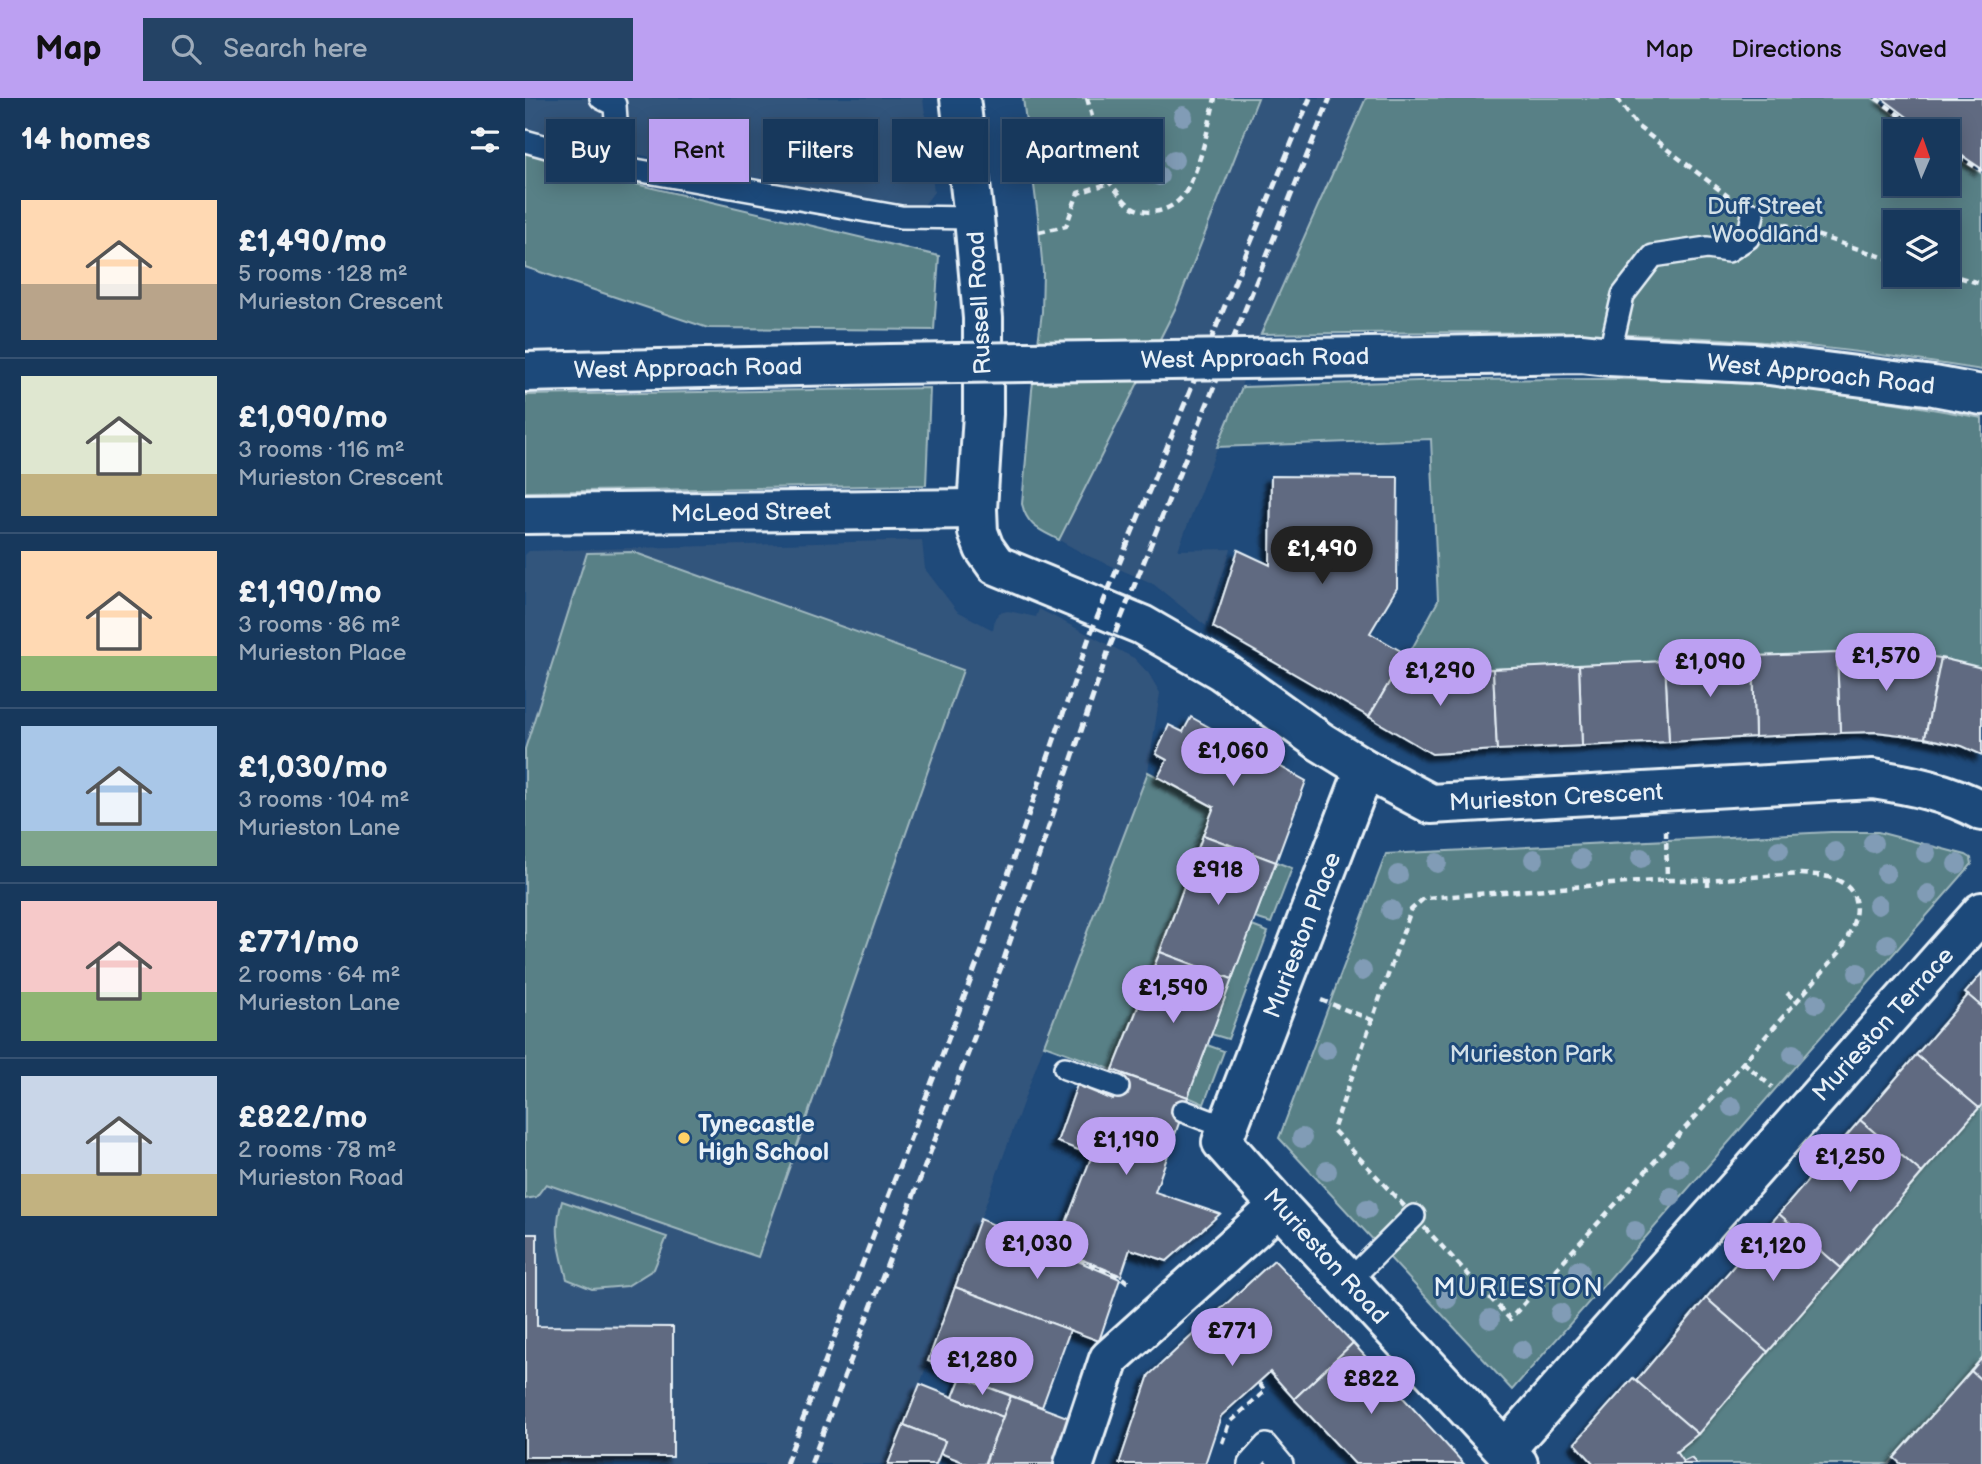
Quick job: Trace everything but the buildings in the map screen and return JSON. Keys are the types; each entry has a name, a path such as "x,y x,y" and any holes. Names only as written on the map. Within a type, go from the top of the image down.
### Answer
{"street":[{"name":"Russell Road","path":"960,98 983,318 983,414 977,509"},
{"name":"West Approach Road","path":"525,372 1581,353 1754,363 1934,386 1982,395"},
{"name":"McLeod Street","path":"525,514 977,509"},
{"name":"Murieston Crescent","path":"977,509 978,532 984,548 996,565 1142,625 1222,671 1321,742 1431,804 1873,779 1941,793 1982,811"},
{"name":"Murieston Place","path":"1228,1128 1365,769"},
{"name":"Murieston Terrace","path":"1511,1457 1982,912"},
{"name":"Murieston Road","path":"1228,1128 1222,1142 1511,1457"},
{"path":"1074,1464 1109,1359 1279,1206"}],"lane":[{"path":"601,98 615,105 616,119"},
{"path":"525,141 546,147"},
{"path":"635,170 901,217 974,218"},
{"path":"1609,356 1623,295 1653,256 1707,248 1728,251 1748,238 1753,214"},
{"path":"1065,1068 1118,1087"},
{"path":"1183,1111 1228,1128"},
{"path":"1349,1282 1414,1216"},
{"path":"1249,1464 1266,1445 1282,1464"}],"path":[{"path":"1087,98 1109,183 1133,208 1151,214 1169,207 1187,191 1202,149 1215,98"},
{"path":"1876,98 1905,119"},
{"path":"1960,157 1982,171"},
{"path":"1039,232 1066,226 1078,193 1109,183"},
{"path":"1960,278 1982,284"},
{"path":"1666,790 1667,880"},
{"path":"1801,874 1822,876 1841,882 1851,892 1857,908 1852,932 1839,953 1688,1124 1510,1319 1333,1130 1411,910 1424,898 1708,879 1801,874"},
{"path":"1708,879 1709,891"},
{"path":"1282,985 1372,1020"},
{"path":"1787,993 1796,1001"},
{"path":"1056,1250 1121,1277 1165,1309"},
{"path":"1219,1454 1229,1423 1265,1391 1258,1382"}],"shaded area":[{"path":"525,98 923,98 925,119 892,119 892,182 933,182 934,192 921,209 781,182 878,182 878,119 763,119 763,179 749,176 749,119 649,119 649,157 635,154 635,119 546,119 546,133 525,127"},
{"path":"1258,98 1366,98 1261,334 1178,550 1231,549 1206,626 1152,583 1086,555 1059,540 1177,305"},
{"name":"Tynecastle High School","path":"922,540 925,569 957,611 993,630 995,618 999,613 1008,611 1036,617 1039,609 1134,658 1149,674 1160,693 1148,772 888,1464 525,1464 525,555 529,551"}],"green space":[{"path":"1023,98 1258,98 1177,305 1059,540 1031,522 1022,504 1042,312 1043,272 1034,182 1163,182 1163,119 1026,119"},
{"name":"Duff Street Woodland","path":"1366,98 1872,98 1901,119 1883,119 1883,196 1960,196 1960,160 1982,174 1982,370 1853,351 1723,339 1434,332 1261,334"},
{"path":"525,151 546,157 546,182 630,182 939,256 934,330 708,328 525,267"},
{"path":"1633,379 1745,384 1864,398 1982,418 1982,668 1930,657 1877,652 1440,671 1408,656 1438,601 1431,439 1217,447 1242,387 1447,380"},
{"path":"930,388 926,485 525,492 525,395"},
{"name":"Tynecastle High School","path":"633,552 963,670 758,1257 546,1184 536,1197 525,1199 525,749 587,553"},
{"path":"1148,772 1214,807 1113,1070 1044,1045"},
{"name":"Murieston Park","path":"1878,832 1966,855 1971,858 1972,864 1512,1390 1279,1138 1386,854"},
{"path":"1276,862 1292,868 1271,923 1255,918"},
{"path":"1252,926 1268,932 1228,1039 1211,1034"},
{"path":"1207,1045 1224,1051 1204,1104 1188,1097"},
{"path":"1982,1104 1982,1358 1889,1464 1697,1464 1691,1458 1683,1462 1676,1452 1698,1433"},
{"path":"562,1201 667,1237 654,1269 627,1286 592,1289 567,1279 558,1231"}],"railway":[{"path":"786,1464 981,953 1090,635 1310,98"},
{"path":"811,1464 1003,962 1110,646 1330,98"}],"place":[{"name":"Tynecastle High School","path":"684,1138"}],"district":[{"name":"MURIESTON","path":"1519,1287"}]}
